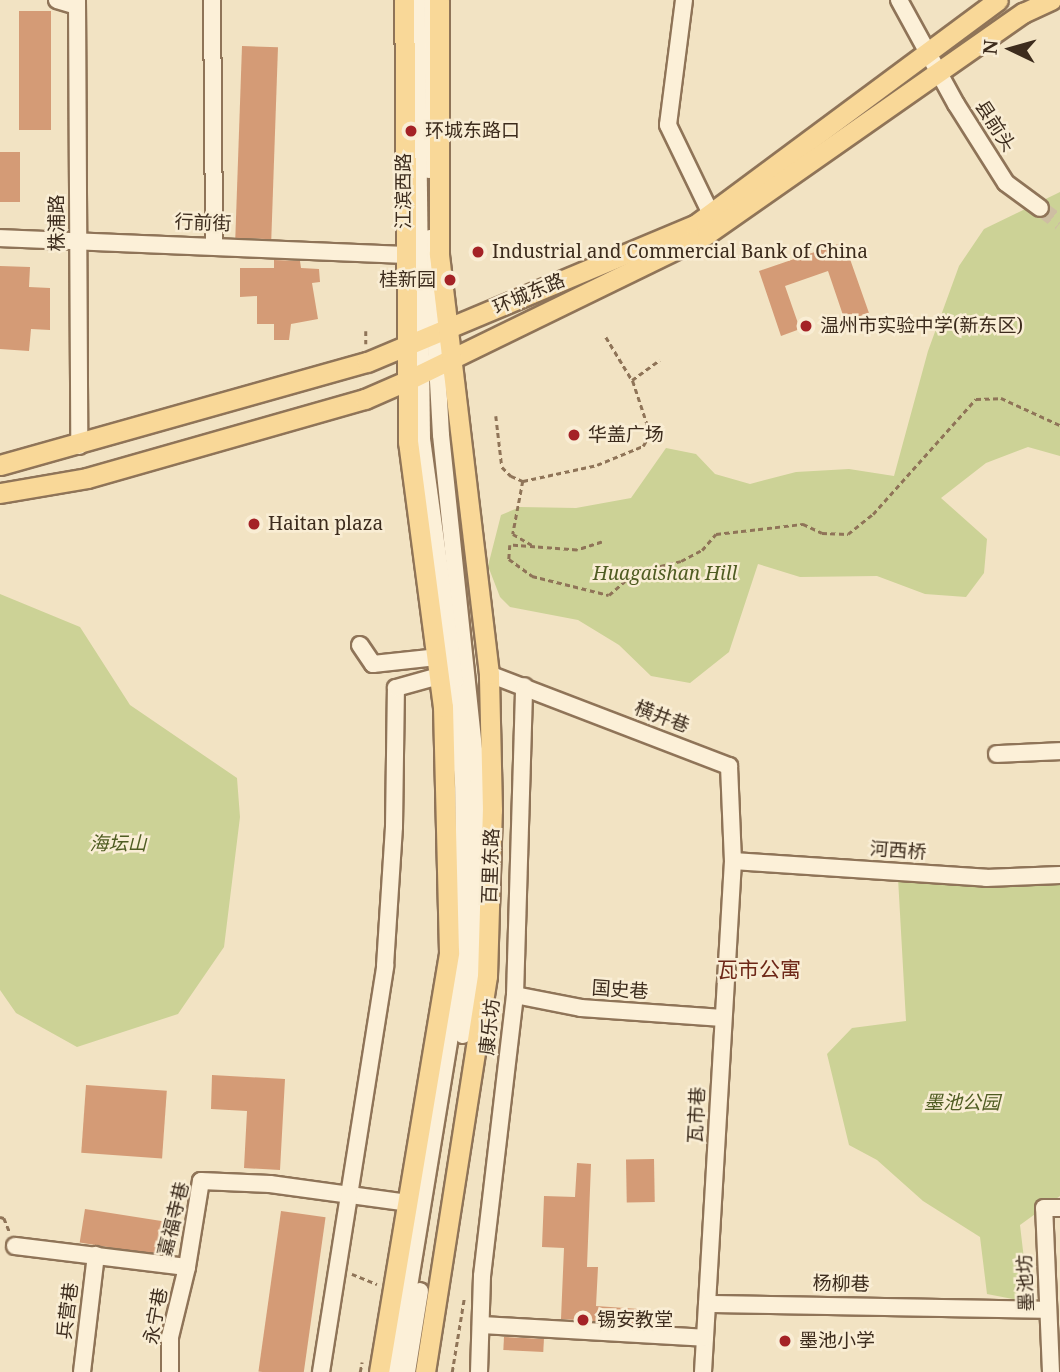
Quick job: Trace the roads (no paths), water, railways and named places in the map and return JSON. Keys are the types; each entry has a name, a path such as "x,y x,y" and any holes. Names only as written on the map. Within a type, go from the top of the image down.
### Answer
{"main road":[{"name":"江滨西路","path":"404,0 404,255 428,335 429,369"},
{"name":"江滨西路","path":"429,369 428,335 439,254 439,0"},
{"name":"环城东路","path":"0,465 79,446 367,362 695,225 998,0"},
{"name":"环城东路","path":"0,493 87,478 365,399 429,369 707,234 1023,13 1051,0"},
{"path":"379,1372 449,952 438,667 409,453 429,369"},
{"name":"百里东路","path":"425,1372 487,976 492,810 489,674 429,369"}],"street":[{"path":"57,0 77,3"},
{"path":"212,0 214,245"},
{"path":"417,0 428,335"},
{"path":"428,335 429,0"},
{"path":"684,0 668,125 710,214"},
{"name":"县前头","path":"899,0 937,73 1006,183 1040,208"},
{"name":"株浦路","path":"77,3 79,446"},
{"name":"行前街","path":"0,238 78,239 404,255"},
{"path":"395,1372 464,952 463,783 455,680 422,439 429,369"},
{"path":"407,1372 475,963 477,776 429,369"},
{"path":"360,645 373,664 438,667"},
{"path":"321,1372 347,1195 368,1092 385,966 394,827 396,688 438,667"},
{"name":"横井巷","path":"489,674 729,766 733,861"},
{"name":"康乐坊","path":"479,1372 481,1325 515,995 524,686"},
{"path":"997,754 1060,751"},
{"name":"河西桥","path":"733,861 986,878 1060,876"},
{"name":"瓦市巷","path":"702,1372 733,861"},
{"name":"国史巷","path":"515,995 581,1008 723,1018"},
{"name":"嘉福寺巷","path":"15,1246 187,1267 201,1181 408,1203"},
{"name":"墨池坊","path":"1051,1372 1044,1208 1060,1208"},
{"name":"兵营巷","path":"82,1372 96,1255"},
{"name":"永宁巷","path":"170,1372 170,1337 187,1267"},
{"name":"杨柳巷","path":"706,1304 975,1306 1048,1310"},
{"path":"481,1325 705,1338"}],"tunnel":[{"path":"1040,208 1060,223"}],"place":[{"name":"环城东路口","path":"411,131"},
{"name":"Industrial and Commercial Bank of China","path":"478,252"},
{"name":"桂新园","path":"450,280"},
{"name":"温州市实验中学(新东区)","path":"806,326"},
{"name":"华盖广场","path":"574,435"},
{"name":"Haitan plaza","path":"254,524"},
{"name":"锡安教堂","path":"583,1320"},
{"name":"墨池小学","path":"785,1341"}],"district":[{"name":"瓦市公寓","path":"759,969"}],"park label":[{"name":"Huagaishan Hill","path":"665,574"},
{"name":"海坛山","path":"118,844"},
{"name":"墨池公园","path":"962,1103"}]}
